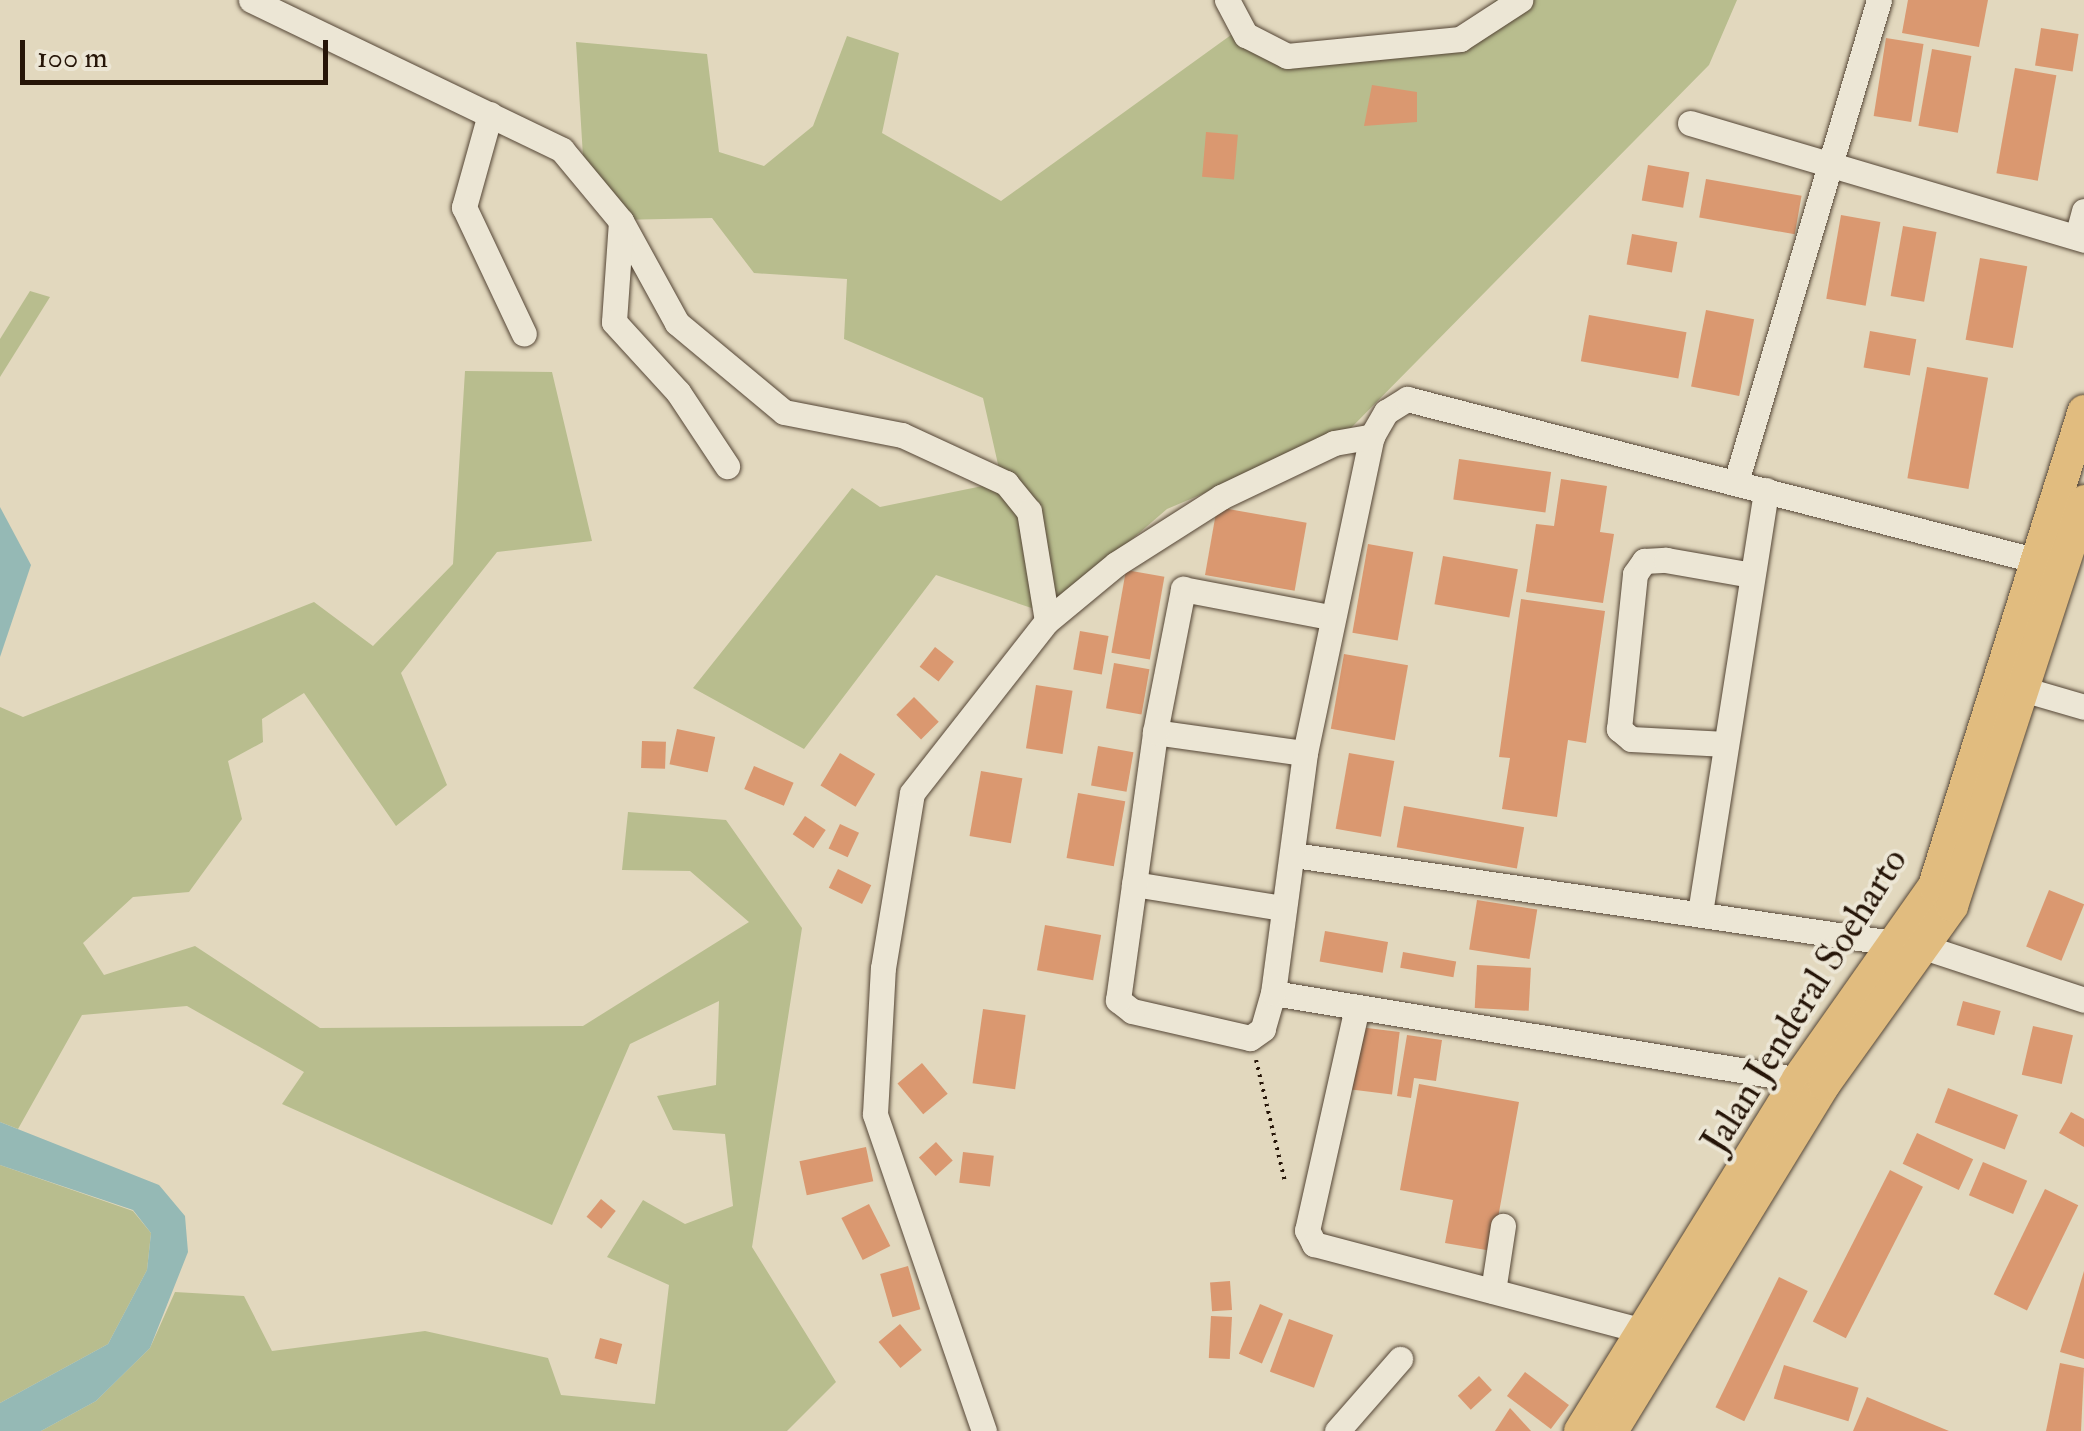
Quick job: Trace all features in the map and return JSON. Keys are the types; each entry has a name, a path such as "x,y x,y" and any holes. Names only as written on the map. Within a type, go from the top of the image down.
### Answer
{"main road":[{"name":"Jalan Jenderal Soeharto","path":"1580,1431 1811,1082 1974,858 2026,690 2084,411"},
{"name":"Jalan Jenderal Soeharto","path":"1912,945 2051,565 2084,501"},
{"name":"Jalan Jenderal Soeharto","path":"1612,1431 1811,1082"}],"street":[{"path":"251,0 571,157 621,221 677,323 766,399 798,416 933,446 1017,492 1029,511 1047,620"},
{"path":"1227,0 1246,34 1287,56 1460,39 1520,0"},
{"path":"1736,482 1833,166 1879,0"},
{"path":"490,114 464,207 524,334"},
{"path":"1690,123 2080,238 2084,210"},
{"path":"621,221 614,322 678,392 726,466"},
{"path":"1330,617 1183,589 1155,732 1118,1000 1132,1011 1258,1035 1273,993 1305,753 1330,617 1372,436 1386,412 1407,400 2051,565"},
{"path":"984,1431 881,1142 878,1034 912,793 1047,620 1221,497 1334,444 1372,436"},
{"path":"1700,914 1766,490"},
{"path":"1726,744 1631,739 1620,728 1634,574 1644,561 1666,560 1752,575"},
{"path":"2026,690 2084,707"},
{"path":"1155,732 1305,753"},
{"path":"1294,855 1912,945 2084,1000"},
{"path":"1134,884 1284,908"},
{"path":"1273,993 1811,1082"},
{"path":"1356,1006 1308,1230 1314,1244 1648,1332"},
{"path":"1492,1292 1503,1226"},
{"path":"1337,1431 1400,1359"}],"path":[{"path":"1258,1035 1256,1072 1286,1182"}],"green space":[{"path":"1496,0 1737,0 1709,65 1346,433 1167,509 1046,613 936,575 804,749 693,688 852,488 880,507 1002,482 983,398 844,339 847,279 754,273 712,218 617,220 584,173 576,42 707,54 719,152 764,166 813,126 847,36 899,53 882,133 1001,201 1231,35 1272,60 1462,32"},
{"path":"30,291 50,297 0,377 0,339"},
{"path":"465,371 552,372 592,541 497,552 401,673 447,785 396,826 304,693 262,719 263,742 228,761 242,819 189,892 133,897 83,943 104,975 195,946 320,1028 583,1026 749,922 690,871 622,870 628,812 726,820 802,928 752,1247 836,1382 787,1431 41,1431 96,1401 150,1348 175,1292 244,1296 272,1351 425,1331 548,1358 561,1395 655,1404 669,1285 607,1257 643,1200 685,1224 733,1206 725,1134 673,1130 657,1096 716,1085 719,1001 630,1044 552,1225 282,1104 304,1072 187,1006 82,1015 18,1129 0,1122 0,707 23,717 314,602 373,646 453,564"},
{"path":"0,1165 133,1211 151,1233 147,1270 108,1344 0,1403"}],"water":[{"path":"0,507 31,565 0,657"},
{"path":"0,1122 159,1185 185,1216 188,1252 150,1348 96,1401 41,1431 0,1431 0,1403 108,1344 147,1270 151,1233 133,1210 0,1165"}],"building":[{"path":"1908,0 1988,0 1979,47 1902,33"},
{"path":"2041,28 2079,34 2073,71 2035,66"},
{"path":"1886,38 1924,44 1911,122 1874,116"},
{"path":"1932,49 1971,56 1958,133 1918,126"},
{"path":"2015,68 2056,75 2038,181 1996,173"},
{"path":"1372,85 1417,92 1417,122 1364,126"},
{"path":"1206,132 1238,135 1234,180 1202,177"},
{"path":"1648,165 1689,172 1683,208 1642,200"},
{"path":"1706,179 1802,196 1795,234 1699,217"},
{"path":"1841,215 1880,222 1866,306 1826,299"},
{"path":"1903,226 1936,232 1924,302 1891,296"},
{"path":"1632,234 1677,242 1672,273 1627,265"},
{"path":"1980,258 2027,266 2013,348 1966,340"},
{"path":"1706,310 1754,319 1739,396 1691,387"},
{"path":"1589,315 1686,332 1678,378 1581,361"},
{"path":"1870,331 1916,339 1910,376 1864,367"},
{"path":"1927,367 1988,378 1968,489 1907,478"},
{"path":"1459,459 1551,472 1545,513 1453,500"},
{"path":"1561,479 1607,486 1600,532 1614,534 1603,603 1526,592 1536,524 1554,526"},
{"path":"1217,507 1307,523 1295,591 1205,575"},
{"path":"1368,544 1413,552 1398,641 1352,633"},
{"path":"1443,556 1518,569 1509,617 1434,604"},
{"path":"1126,570 1164,577 1150,659 1111,653"},
{"path":"1521,599 1605,611 1586,743 1568,740 1557,817 1502,809 1510,758 1499,757"},
{"path":"1080,631 1109,636 1102,674 1073,669"},
{"path":"935,647 954,662 939,681 920,667"},
{"path":"1344,654 1408,665 1395,740 1331,729"},
{"path":"1114,663 1149,669 1141,715 1106,708"},
{"path":"1036,685 1073,691 1063,754 1026,748"},
{"path":"914,697 939,722 921,739 896,715"},
{"path":"677,729 715,737 708,772 670,764"},
{"path":"642,741 666,742 665,769 641,768"},
{"path":"1098,746 1133,752 1127,792 1091,785"},
{"path":"840,753 875,774 856,807 820,786"},
{"path":"1349,753 1394,761 1381,837 1336,829"},
{"path":"754,766 794,783 784,806 744,789"},
{"path":"981,771 1022,778 1011,843 970,836"},
{"path":"1078,793 1125,801 1114,866 1067,858"},
{"path":"1404,806 1524,827 1517,869 1397,847"},
{"path":"805,816 826,830 813,848 793,834"},
{"path":"840,824 859,833 848,857 829,848"},
{"path":"838,869 871,885 862,904 829,888"},
{"path":"2049,890 2084,904 2061,961 2026,947"},
{"path":"1477,900 1537,910 1529,959 1469,949"},
{"path":"1045,925 1101,935 1093,980 1037,970"},
{"path":"1325,931 1388,942 1383,973 1320,962"},
{"path":"1403,952 1456,961 1453,977 1400,968"},
{"path":"1477,965 1531,968 1529,1011 1475,1008"},
{"path":"1963,1001 2001,1011 1994,1035 1957,1025"},
{"path":"983,1009 1026,1015 1015,1089 973,1083"},
{"path":"2033,1026 2073,1035 2062,1084 2022,1075"},
{"path":"1359,1027 1400,1032 1392,1095 1351,1090"},
{"path":"1407,1035 1442,1040 1436,1081 1414,1078 1411,1098 1397,1096"},
{"path":"922,1063 948,1094 923,1114 897,1084"},
{"path":"1419,1084 1519,1102 1492,1251 1445,1243 1453,1200 1400,1190"},
{"path":"1948,1088 2018,1115 2005,1149 1935,1123"},
{"path":"2071,1112 2084,1119 2084,1147 2059,1133"},
{"path":"1917,1133 1973,1159 1959,1190 1903,1164"},
{"path":"936,1142 953,1161 936,1176 919,1157"},
{"path":"866,1147 873,1181 807,1195 799,1161"},
{"path":"963,1152 994,1156 990,1187 959,1183"},
{"path":"1983,1162 2027,1181 2013,1214 1969,1195"},
{"path":"1890,1170 1923,1187 1846,1338 1813,1321"},
{"path":"2045,1189 2078,1205 2027,1310 1994,1294"},
{"path":"601,1199 616,1211 601,1229 587,1217"},
{"path":"869,1204 890,1246 863,1260 841,1218"},
{"path":"908,1266 920,1309 893,1317 880,1274"},
{"path":"2084,1271 2084,1359 2060,1352"},
{"path":"1779,1277 1808,1291 1744,1421 1715,1407"},
{"path":"1230,1281 1232,1310 1212,1311 1210,1282"},
{"path":"1260,1304 1283,1314 1262,1363 1239,1354"},
{"path":"1211,1316 1232,1317 1230,1359 1209,1358"},
{"path":"1289,1319 1333,1335 1314,1388 1270,1372"},
{"path":"900,1324 922,1350 900,1368 879,1342"},
{"path":"600,1338 622,1344 617,1364 595,1358"},
{"path":"2060,1363 2084,1368 2081,1431 2046,1431"},
{"path":"1784,1365 1859,1388 1848,1421 1774,1398"},
{"path":"1525,1372 1569,1405 1551,1429 1507,1396"},
{"path":"1479,1376 1492,1390 1471,1410 1458,1396"},
{"path":"1867,1397 1949,1431 1853,1431"},
{"path":"1510,1408 1531,1431 1495,1431"}]}
